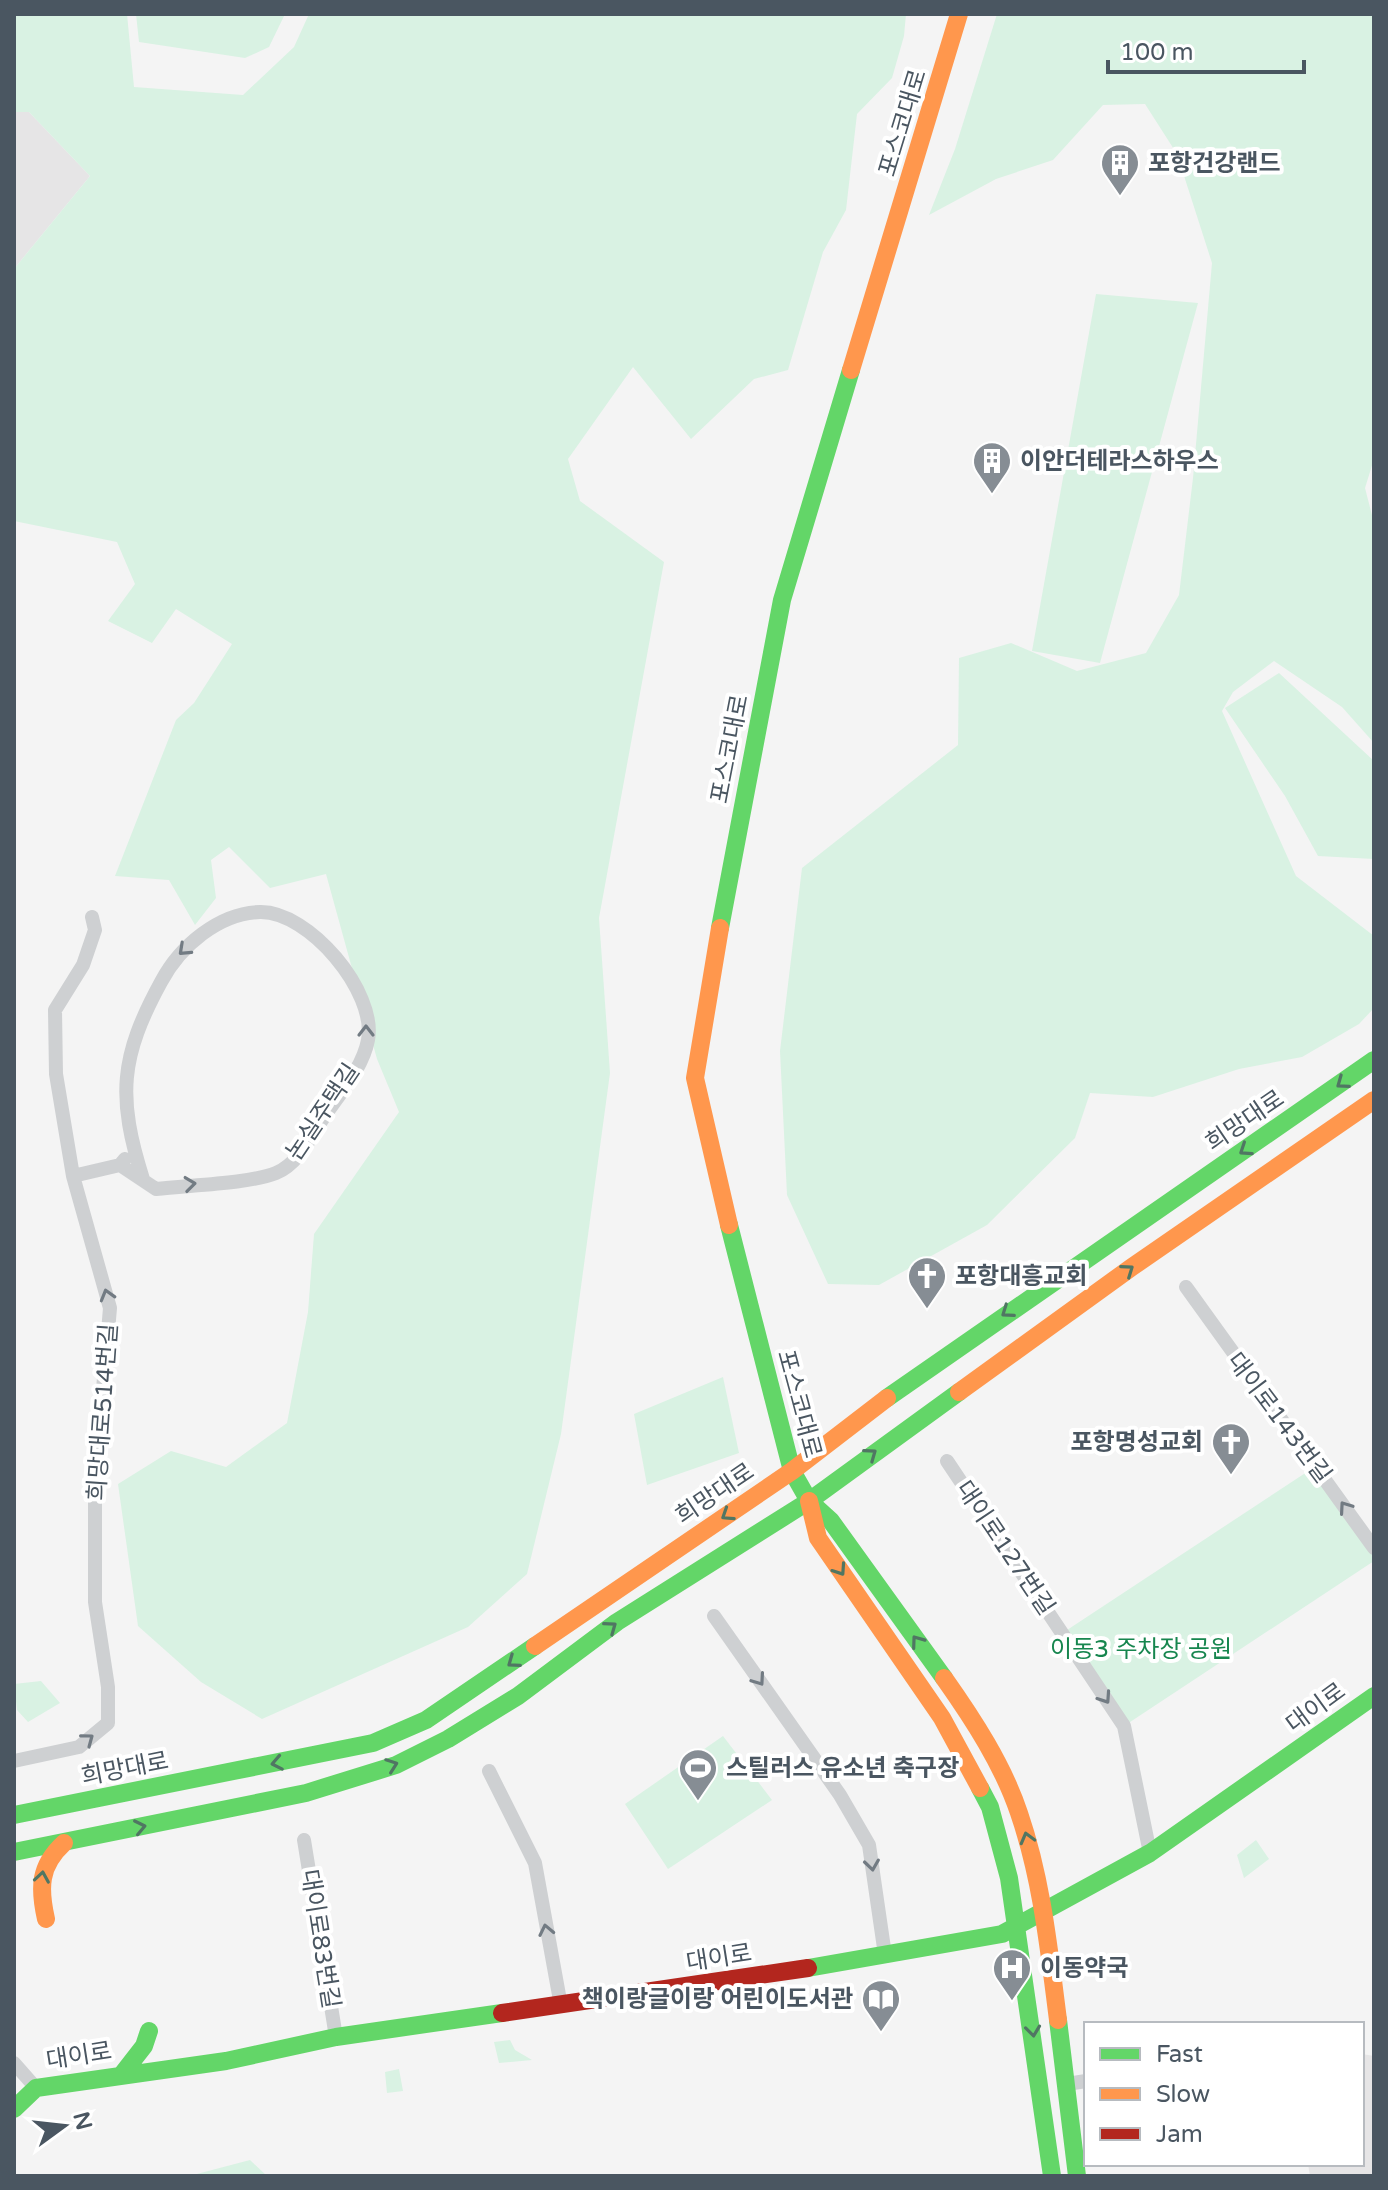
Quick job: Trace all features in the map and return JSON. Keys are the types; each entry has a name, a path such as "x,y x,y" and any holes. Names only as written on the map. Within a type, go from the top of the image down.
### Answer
{"main road":[{"name":"포스코대로","path":"959,14 782,600 697,1060 696,1094 792,1471 809,1501 818,1538 942,1718 976,1776 1000,1837 1017,1927 1052,2176"},
{"name":"희망대로","path":"14,1815 364,1745 454,1702 594,1603 792,1471 936,1362 1374,1060"},
{"path":"14,1852 306,1793 396,1765 482,1719 617,1622 809,1501 1119,1276 1374,1100"},
{"path":"1310,1106 1326,1133"},
{"name":"포스코대로","path":"809,1501 831,1521 947,1681 987,1745 1019,1812 1045,1914 1067,2084 1074,2174"},
{"name":"대이로","path":"14,2109 36,2088 123,2073 226,2061 336,2037 561,2006 990,1937 1045,1914 1150,1853 1374,1696"},
{"path":"46,1919 40,1893 41,1873 50,1855 64,1843"},
{"path":"123,2073 144,2046 149,2031"}],"street":[{"name":"논실주택길","path":"120,1165 156,1189 265,1175 295,1161 355,1071 368,1039 366,1010 347,968 309,933 278,914 258,912 222,920 171,963 129,1054 125,1073 134,1151 143,1179"},
{"name":"희망대로514번길","path":"14,1761 79,1747 108,1723 108,1687 95,1602 95,1482 110,1308 73,1176 56,1074 55,1010 83,965 95,930 92,917"},
{"path":"73,1176 120,1165 134,1151"},
{"name":"대이로143번길","path":"1186,1287 1374,1548"},
{"name":"대이로127번길","path":"947,1461 1124,1726 1150,1853"},
{"path":"714,1616 840,1795 869,1845 885,1955"},
{"path":"489,1771 535,1863 561,2006"},
{"name":"대이로83번길","path":"304,1840 336,2037"},
{"path":"14,2063 36,2088"},
{"path":"1067,2084 1084,2081"}],"shaded area":[{"path":"14,111 29,112 90,176 14,269"},
{"path":"1364,2054 1374,2056 1374,2176 1310,2176 1308,2166 1364,2166"}],"green space":[{"path":"14,14 127,14 134,87 243,95 294,47 309,14 906,14 904,36 892,78 857,114 846,210 823,252 788,370 754,379 691,439 633,367 568,459 580,501 664,562 599,918 610,1073 561,1434 527,1574 468,1627 262,1719 201,1682 138,1626 118,1484 171,1451 226,1467 287,1423 308,1312 314,1234 399,1112 377,1059 326,874 270,888 229,847 211,860 216,898 195,925 169,880 115,876 176,720 194,703 232,644 176,609 152,643 108,621 135,584 117,542 14,521 14,269 90,176 29,112 14,112"},
{"path":"136,14 285,14 269,47 245,58 139,42"},
{"path":"997,14 1374,14 1374,459 1365,488 1374,523 1374,743 1342,707 1274,661 1233,692 1222,711 1296,876 1374,936 1374,1008 1359,1024 1302,1057 1239,1069 1153,1097 1090,1093 1075,1138 987,1225 879,1285 828,1284 787,1195 780,1051 802,868 958,745 959,658 1011,643 1077,671 1146,653 1179,595 1212,263 1177,154 1145,104 1103,105 1053,160 996,179 929,215 955,149"},
{"path":"1096,294 1198,303 1100,663 1032,651"},
{"path":"1279,673 1374,761 1374,859 1318,856 1285,796 1225,708"},
{"path":"723,1377 739,1453 647,1485 634,1414"},
{"name":"이동3 주차장 공원","path":"1316,1466 1374,1548 1374,1561 1124,1726 1061,1634"},
{"path":"41,1681 60,1703 28,1722 17,1710 14,1684"},
{"name":"스틸러스 유소년 축구장","path":"723,1736 772,1800 668,1869 625,1804"},
{"path":"1256,1840 1269,1859 1244,1878 1237,1855"},
{"path":"510,2040 515,2050 532,2060 499,2063 494,2042"},
{"path":"399,2069 403,2091 387,2093 385,2072"},
{"path":"250,2160 267,2176 192,2176 193,2175"}],"traffic: fast":[{"path":"720,928 782,600 851,370"},
{"path":"887,1398 1374,1060"},
{"path":"729,1225 792,1471 809,1501 831,1521 944,1678"},
{"path":"14,1852 306,1793 396,1765 448,1739 518,1696 617,1622 809,1501 959,1392"},
{"path":"14,1815 373,1743 426,1720 535,1646"},
{"path":"808,1968 1002,1934 1150,1853 1374,1696"},
{"path":"980,1788 990,1807 1009,1878 1052,2176"},
{"path":"14,2109 36,2088 226,2061 336,2037 502,2013"},
{"path":"1058,2020 1077,2176"},
{"path":"123,2073 144,2046 149,2031"}],"traffic: slow":[{"path":"851,370 959,14"},
{"path":"720,928 695,1078 729,1225"},
{"path":"959,1392 1132,1267 1374,1100"},
{"path":"535,1646 792,1471 887,1398"},
{"path":"809,1501 818,1538 942,1718 980,1788"},
{"path":"944,1678 1005,1777 1019,1813 1039,1889 1058,2020"},
{"path":"46,1919 42,1897 45,1869 64,1843"}],"traffic: jam":[{"path":"502,2013 808,1968"}],"place":[{"name":"포항건강랜드","path":"1120,197"},
{"name":"이안더테라스하우스","path":"992,495"},
{"name":"포항대흥교회","path":"927,1310"},
{"name":"포항명성교회","path":"1231,1476"},
{"name":"스틸러스 유소년 축구장","path":"698,1802"},
{"name":"이동약국","path":"1012,2002"},
{"name":"책이랑글이랑 어린이도서관","path":"881,2033"}]}
